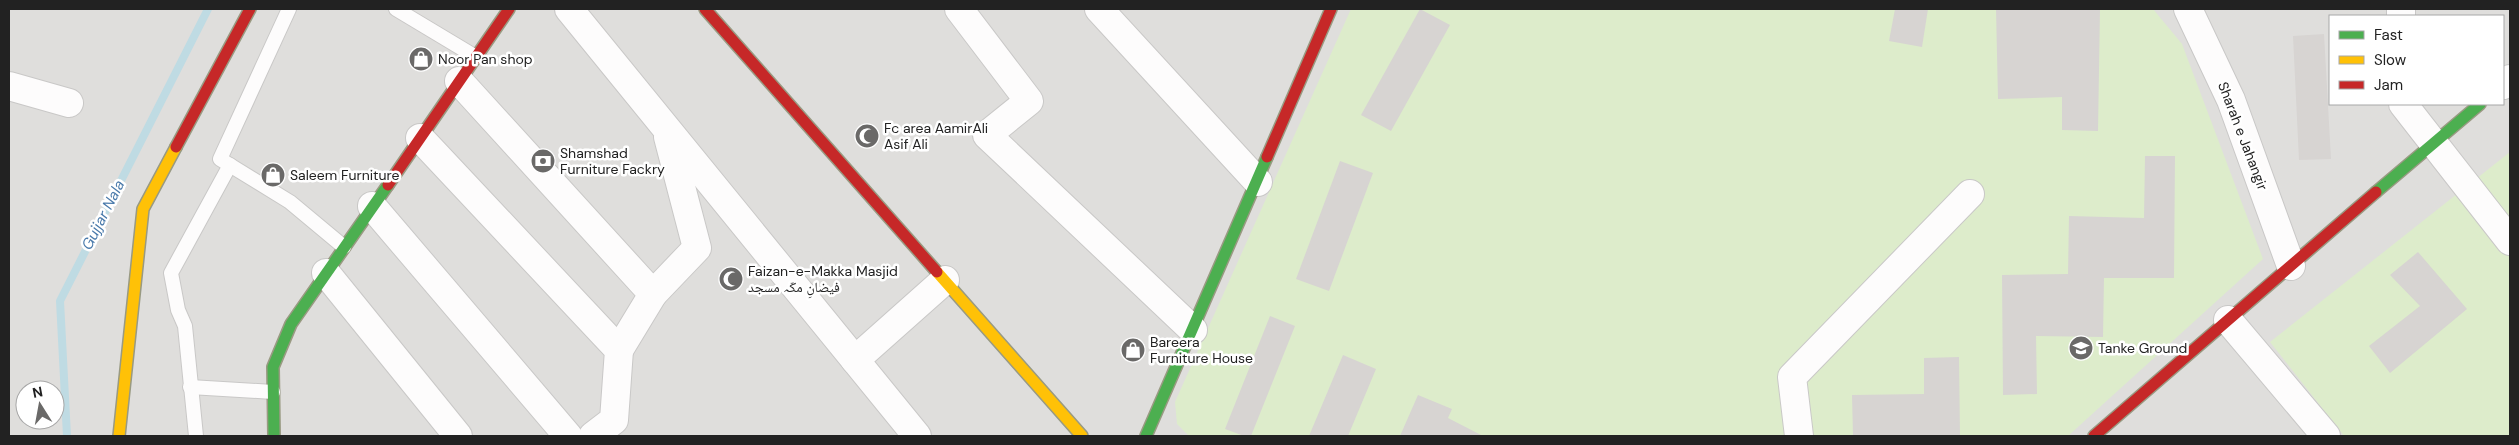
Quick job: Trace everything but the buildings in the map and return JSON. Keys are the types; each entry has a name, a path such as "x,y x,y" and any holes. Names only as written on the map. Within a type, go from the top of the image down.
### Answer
{"street":[{"path":"120,436 143,209 250,9"},
{"path":"274,436 273,367 291,324 509,9"},
{"path":"569,9 917,436"},
{"path":"705,9 1082,436"},
{"path":"959,9 1029,101 987,135 1193,330"},
{"path":"1099,9 1258,182"},
{"path":"1152,434 1193,330 1331,9"},
{"name":"Sharah e Jahangir","path":"2188,9 2231,100 2291,266"},
{"path":"459,81 653,294"},
{"path":"9,86 69,103"},
{"path":"2404,105 2510,241"},
{"path":"2094,436 2479,105"},
{"path":"593,436 614,420 619,350 653,294 698,248 666,128"},
{"path":"420,138 619,350"},
{"path":"1799,436 1792,377 1970,194"},
{"path":"372,206 568,436"},
{"path":"326,273 458,436"},
{"path":"855,360 945,280"},
{"path":"2228,320 2326,436"}],"lane":[{"path":"289,9 220,159 290,202 344,247"},
{"path":"396,9 414,13 476,57"},
{"path":"196,436 190,387 186,326 178,310 171,273 230,165"},
{"path":"190,387 273,392"}],"shaded area":[{"path":"9,9 2510,9 2510,436 9,436"}],"green space":[{"path":"1351,9 2153,9 2182,44 2263,259 2068,436 1189,436 1177,424 1175,402"},
{"path":"2510,152 2510,436 2344,436 2270,342"}],"waterway":[{"name":"Gujjar Nala","path":"67,436 60,301 208,9"}],"traffic: fast":[{"path":"2376,192 2479,105"},
{"path":"1146,436 1267,157"},
{"path":"274,436 273,367 291,324 388,185"}],"traffic: slow":[{"path":"119,436 143,209 176,147"},
{"path":"937,272 1082,436"}],"traffic: jam":[{"path":"176,147 250,9"},
{"path":"388,185 509,9"},
{"path":"705,9 937,272"},
{"path":"1267,157 1331,9"},
{"path":"2094,436 2376,192"}],"place":[{"name":"Noor Pan shop","path":"421,59"},
{"name":"Fc area AamirAli Asif Ali","path":"867,136"},
{"name":"Shamshad Furniture Fackry","path":"543,161"},
{"name":"Saleem Furniture","path":"273,175"},
{"name":"Faizan-e-Makka Masjid فیضانِ مکّہ مسجد","path":"731,279"},
{"name":"Tanke Ground","path":"2081,348"},
{"name":"Bareera Furniture House","path":"1133,350"}]}
